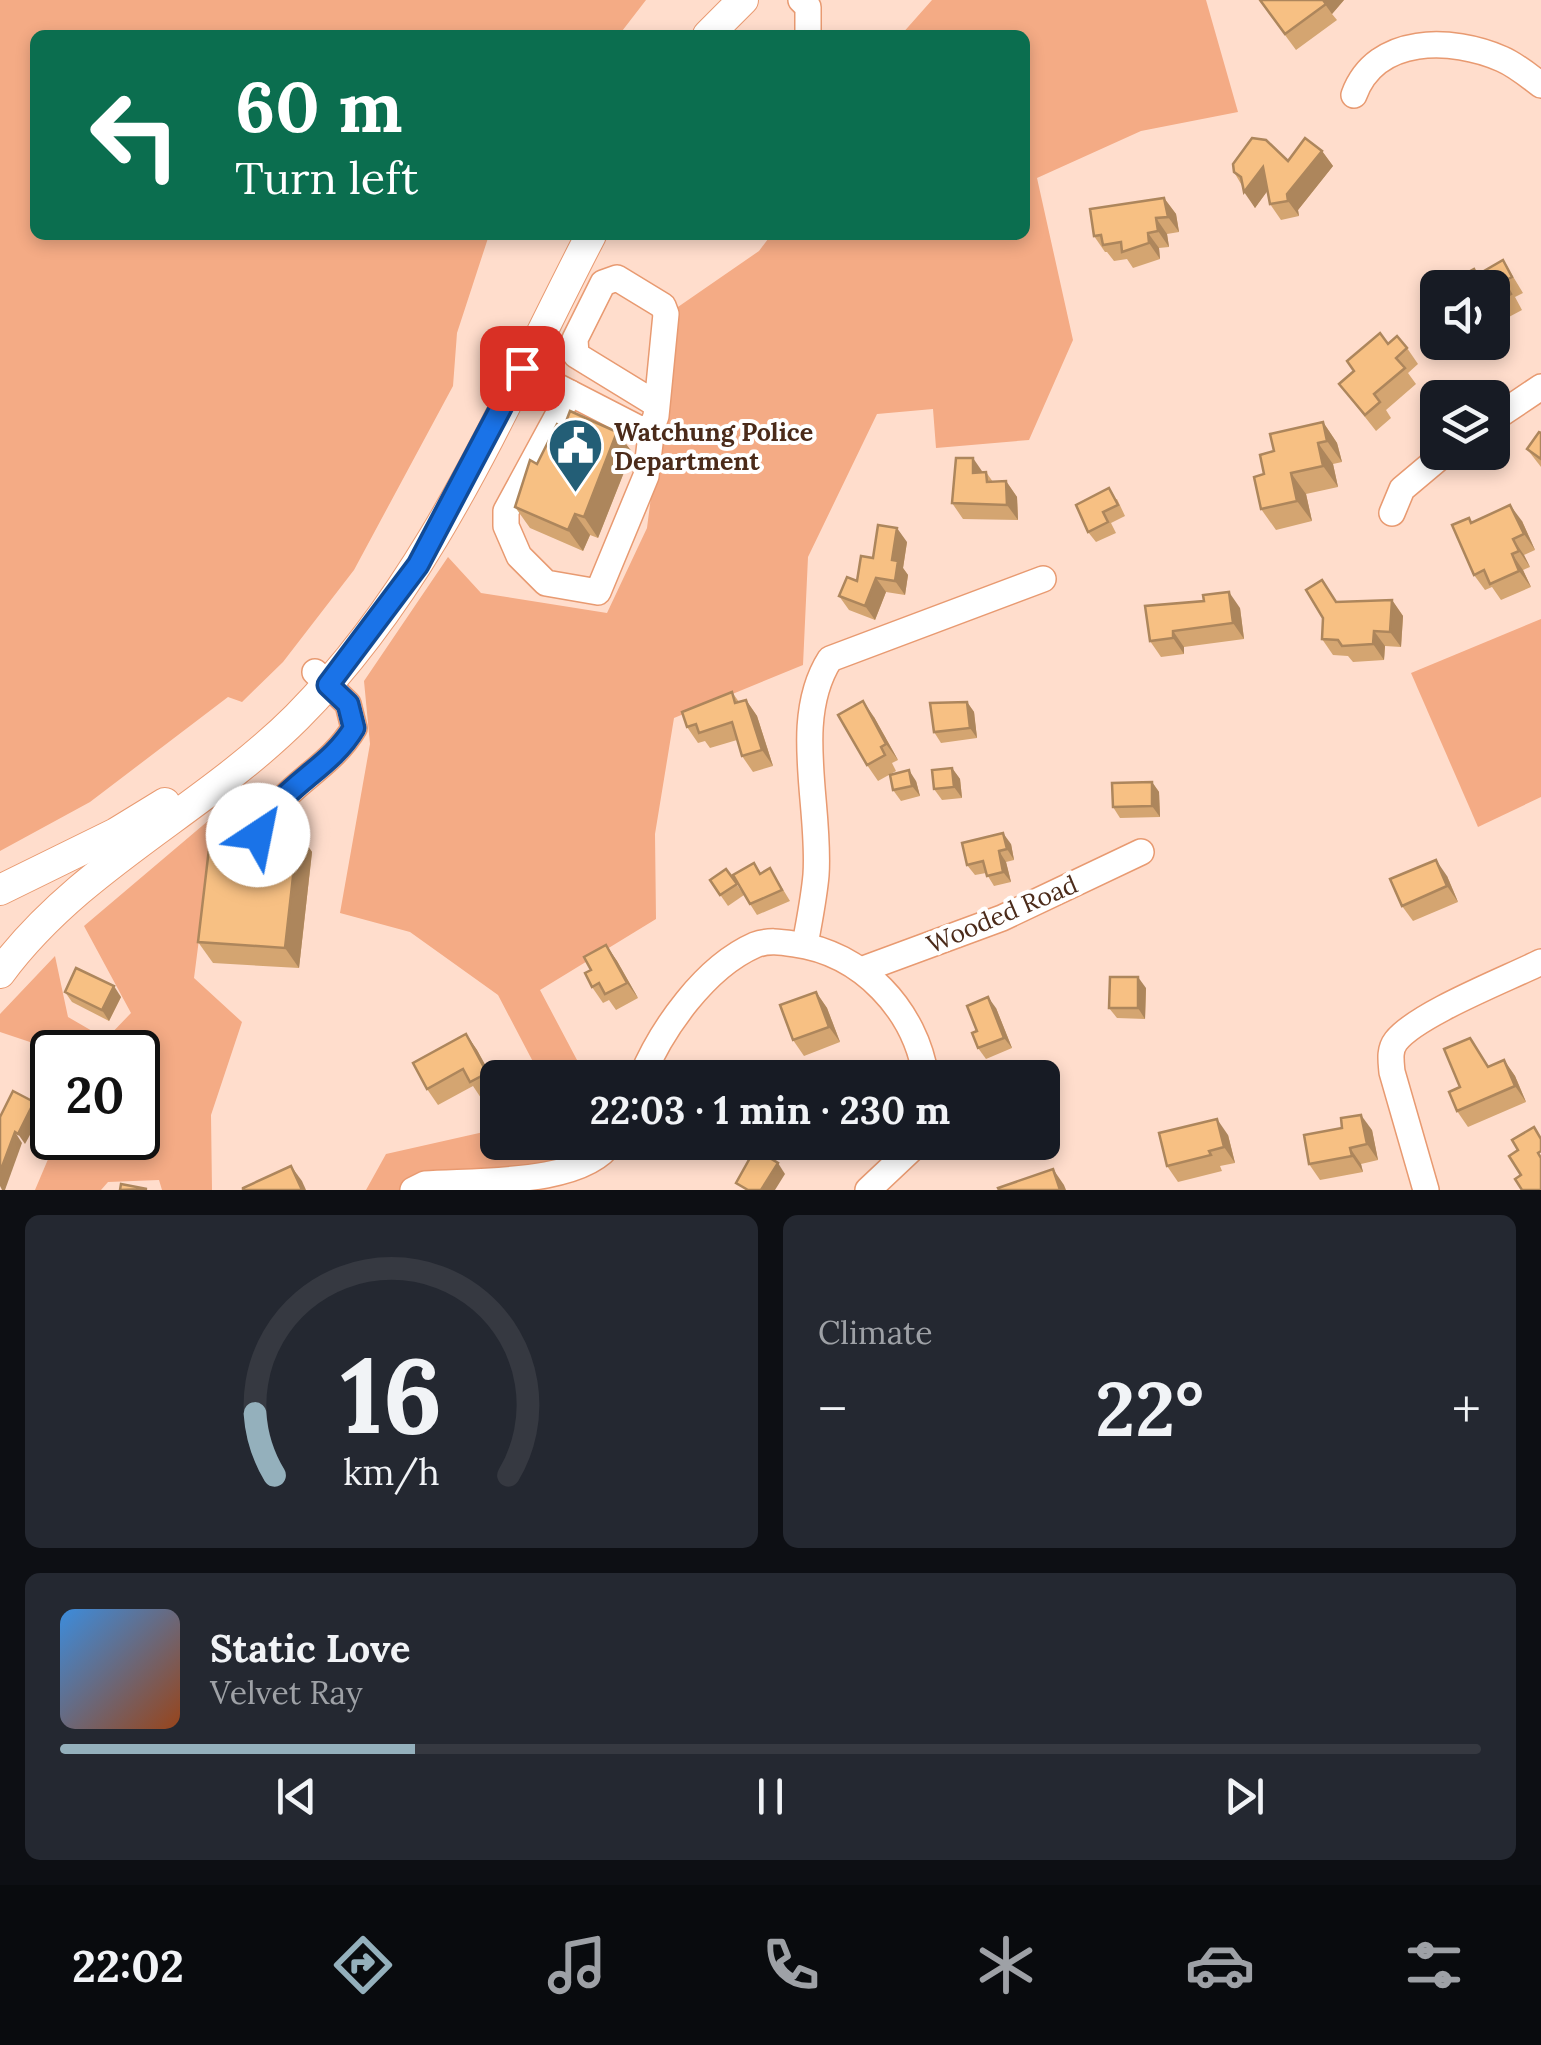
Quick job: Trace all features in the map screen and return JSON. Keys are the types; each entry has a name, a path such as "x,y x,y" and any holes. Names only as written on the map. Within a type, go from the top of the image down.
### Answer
{"main road":[{"path":"713,30 743,0"},
{"path":"738,30 765,0"},
{"path":"514,364 568,240"},
{"path":"0,972 32,932 93,878 242,768 322,678 398,564 587,240"},
{"path":"0,890 116,833 180,792 322,678"},
{"path":"0,904 14,913 18,926 0,960"}],"street":[{"path":"802,0 808,7 808,30"},
{"path":"1354,95 1367,71 1382,58 1411,47 1440,44 1504,60 1541,85"},
{"path":"570,392 506,511 509,538 519,556 546,583 598,592 646,476 654,415 666,314 663,306 648,296 617,278 610,279 575,339 576,355 654,415"},
{"path":"514,364 640,429 654,415"},
{"path":"1510,408 1541,387"},
{"path":"1392,513 1402,489 1425,470"},
{"path":"805,945 816,874 811,711 815,683 830,659 1043,578"},
{"path":"258,835 268,810 345,744 354,728 348,704 322,678"},
{"name":"Wooded Road","path":"861,970 1002,918 1141,852"},
{"path":"648,1060 717,969 765,942 805,945 861,970 889,995 907,1022 923,1060"},
{"path":"1426,1190 1392,1072 1390,1054 1395,1042 1418,1023 1541,962"},
{"path":"413,1190 425,1184 555,1174 592,1160"},
{"path":"868,1190 900,1160"}],"shaded area":[{"path":"0,0 646,0 623,30 30,30 30,240 487,240 457,333 453,386 354,570 283,662 242,702 228,697 90,802 0,851"},
{"path":"932,0 1206,0 1238,112 1141,131 1037,178 1073,340 1029,440 936,448 933,409 877,414 808,557 803,665 674,718 655,834 656,919 540,990 577,1060 532,1060 498,995 410,932 340,913 370,744 364,681 448,557 481,593 607,613 647,528 675,309 759,251 767,240 1030,240 1030,30 905,30"},
{"path":"1541,619 1541,797 1478,827 1411,673"},
{"path":"215,815 194,978 242,1022 211,1115 212,1190 162,1190 159,1180 108,1182 101,1190 35,1190 48,1160 160,1160 160,1030 115,1030 131,1013 84,926"},
{"path":"55,956 68,1017 90,1030 30,1030 30,1042 0,1032 0,1014"},
{"path":"480,1133 480,1160 571,1160 509,1190 366,1190 386,1154"}],"building":[{"path":"1260,0 1323,0 1326,4 1285,34"},
{"path":"1252,138 1266,140 1288,161 1305,138 1322,151 1287,194 1288,201 1270,204 1263,167 1244,192 1233,164"},
{"path":"1164,198 1168,217 1156,218 1158,231 1148,233 1149,243 1122,252 1121,242 1103,245 1101,235 1094,236 1090,209"},
{"path":"1503,260 1508,270 1486,270"},
{"path":"1380,333 1388,344 1397,336 1407,348 1396,358 1405,368 1374,394 1380,402 1365,415 1339,384 1354,371 1347,361"},
{"path":"570,411 617,432 584,517 575,514 568,530 515,507 530,460 537,464 557,424 564,427"},
{"path":"1323,422 1327,441 1318,443 1323,466 1291,473 1297,501 1261,509 1254,477 1264,474 1260,455 1274,451 1270,434"},
{"path":"1541,433 1541,459 1527,449"},
{"path":"956,458 973,458 973,473 986,472 987,482 1006,481 1007,505 952,503"},
{"path":"1109,488 1118,505 1103,512 1108,522 1088,532 1076,505"},
{"path":"1510,505 1524,534 1513,539 1519,551 1512,554 1519,571 1490,584 1484,570 1474,575 1452,525 1469,518 1471,523"},
{"path":"878,525 897,528 892,560 898,561 895,581 876,578 865,606 839,596 847,577 857,581 861,556 873,558"},
{"path":"1322,580 1336,602 1392,600 1390,632 1374,631 1373,644 1342,646 1338,640 1322,639 1323,618 1306,590"},
{"path":"1229,592 1233,623 1173,631 1173,638 1150,641 1145,606 1204,601 1203,595"},
{"path":"732,692 735,703 746,700 762,750 742,756 732,722 699,733 696,724 687,727 682,712"},
{"path":"863,701 886,744 881,747 885,755 867,765 838,715"},
{"path":"967,702 970,728 934,732 930,703"},
{"path":"952,768 954,787 934,789 932,770"},
{"path":"909,770 912,786 893,790 890,775"},
{"path":"1152,782 1152,806 1113,807 1112,783"},
{"path":"212,823 243,830 298,832 285,948 198,942"},
{"path":"1003,833 1007,849 999,851 1003,872 987,876 983,861 967,865 962,843"},
{"path":"1436,860 1447,886 1402,906 1390,879"},
{"path":"754,863 760,874 770,868 782,890 750,904 733,875"},
{"path":"726,869 737,884 720,895 710,880"},
{"path":"606,945 627,983 605,994 599,983 592,987 585,973 591,970 584,957"},
{"path":"76,968 114,986 102,1010 65,992"},
{"path":"1110,977 1138,977 1138,1008 1109,1008"},
{"path":"816,992 829,1027 793,1040 780,1005"},
{"path":"988,997 1004,1038 978,1048 972,1033 977,1031 967,1006"},
{"path":"466,1034 480,1060 480,1077 470,1082 463,1069 427,1089 413,1063"},
{"path":"1470,1038 1488,1067 1504,1060 1515,1086 1457,1111 1449,1092 1460,1087 1444,1049"},
{"path":"13,1091 30,1100 30,1110 18,1134 15,1132 0,1172 0,1117"},
{"path":"1361,1115 1367,1144 1350,1148 1352,1156 1309,1164 1304,1135 1342,1128 1341,1118"},
{"path":"1217,1119 1224,1147 1209,1151 1211,1155 1167,1166 1159,1133"},
{"path":"1534,1127 1541,1139 1541,1190 1522,1190 1515,1179 1521,1175 1509,1156 1518,1150 1512,1140"},
{"path":"749,1160 778,1163 761,1190 748,1190 736,1183"},
{"path":"291,1166 302,1190 243,1190 243,1188"},
{"path":"1053,1169 1060,1190 998,1188"},
{"path":"121,1184 147,1189 120,1190"}],"place":[{"name":"Watchung Police Department","path":"575,495"}],"route":[{"path":"258,835 268,810 345,744 354,728 348,704 328,685 375,628 438,534 522,368"}]}
